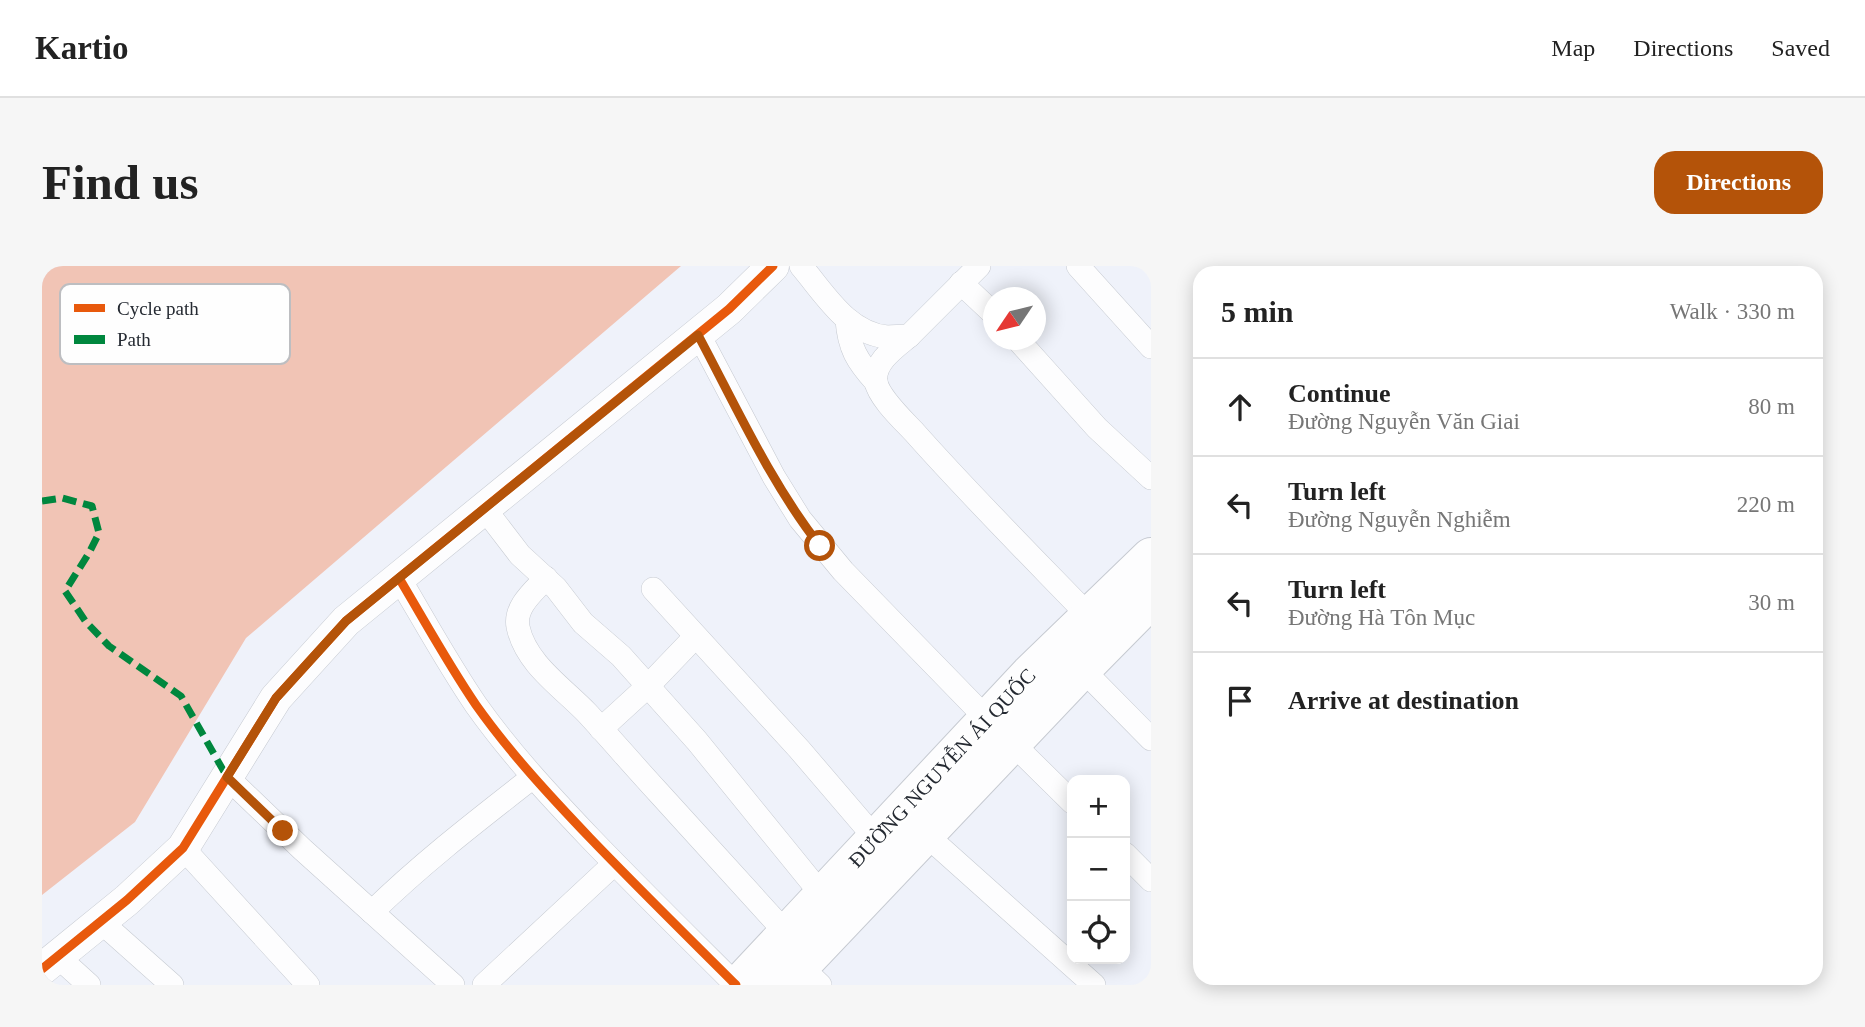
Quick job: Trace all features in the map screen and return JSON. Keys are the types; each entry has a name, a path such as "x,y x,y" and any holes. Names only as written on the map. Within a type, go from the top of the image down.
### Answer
{"highway":[{"name":"ĐƯỜNG NGUYỄN ÁI QUỐC","path":"738,985 797,967 925,834 1000,731 1030,674 1151,556"},
{"name":"ĐƯỜNG NGUYỄN ÁI QUỐC","path":"797,967 823,896 876,839 1000,731 1082,669 1151,599"}],"street":[{"path":"89,985 50,962 127,900 183,848 276,698 346,621 698,335 773,266"},
{"path":"801,266 847,320 862,330 888,337 909,335"},
{"path":"876,382 877,369 884,358 979,266"},
{"path":"1078,266 1151,347"},
{"path":"961,283 983,304"},
{"path":"847,320 848,335 855,355 892,408 941,463 1089,616"},
{"path":"698,335 774,477 800,519 843,571 1067,797"},
{"path":"1027,350 1097,428 1151,478"},
{"path":"484,509 520,555 556,588 583,623 621,656 648,685 823,896"},
{"path":"399,578 476,705 533,777 614,864 738,985"},
{"path":"546,578 517,615 518,628 526,645 546,675 601,729 797,967"},
{"path":"653,589 876,839"},
{"path":"601,729 695,637"},
{"path":"1082,669 1151,739"},
{"path":"227,777 302,849 453,985"},
{"path":"372,912 459,835 533,777"},
{"path":"925,834 1094,985"},
{"path":"183,848 302,983"},
{"path":"1130,859 1151,880"},
{"path":"484,985 614,864"},
{"path":"100,921 172,985"}],"shaded area":[{"path":"42,266 681,266 246,638 135,822 42,895"}],"marked path":[{"path":"42,501 62,498 92,506 99,533 65,591 86,622 109,646 181,696 227,777"}],"cycle path":[{"path":"42,969 127,900 183,848 276,698 346,621 729,309 773,266"},
{"path":"399,578 466,689 516,757 644,894 736,985"}],"route":[{"path":"283,831 227,777 276,698 346,621 698,335 774,477 820,546"}]}
